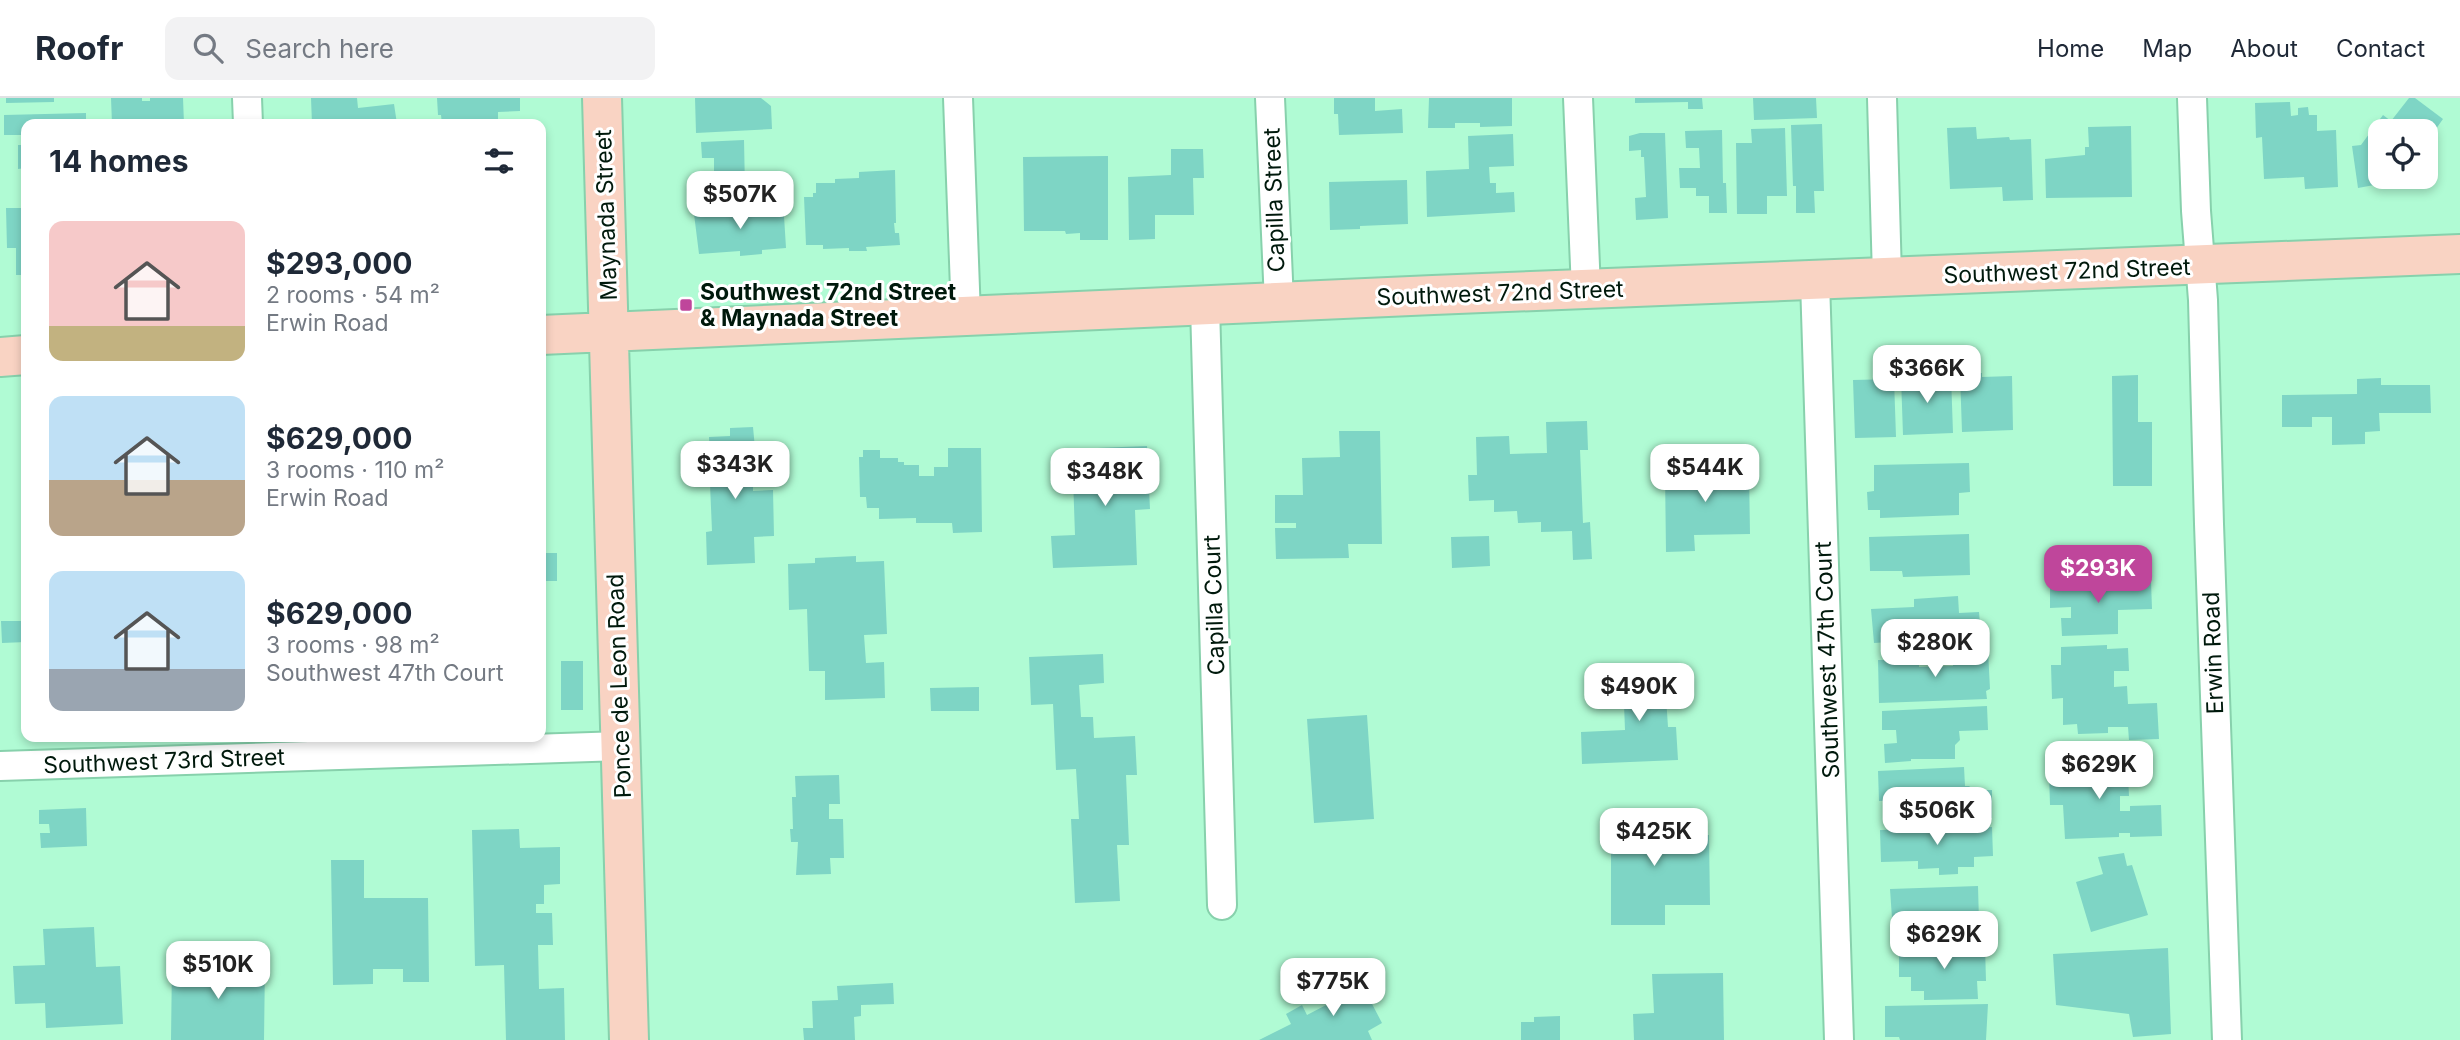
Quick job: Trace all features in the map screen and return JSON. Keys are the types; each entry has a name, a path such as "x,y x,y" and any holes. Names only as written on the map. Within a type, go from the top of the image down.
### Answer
{"main road":[{"name":"Maynada Street","path":"602,98 609,331"},
{"name":"Southwest 72nd Street","path":"546,335 2460,254"},
{"name":"Ponce de Leon Road","path":"609,331 629,1040"},
{"path":"0,357 21,355"}],"street":[{"path":"247,98 248,119"},
{"path":"958,98 966,317"},
{"name":"Capilla Street","path":"1270,98 1279,302"},
{"path":"1578,98 1586,290"},
{"path":"1882,98 1887,277"},
{"name":"Erwin Road","path":"2192,98 2196,211 2203,300 2208,524 2227,1040"},
{"name":"Southwest 47th Court","path":"1815,281 1839,1040"},
{"name":"Capilla Court","path":"1205,306 1222,905"},
{"name":"Southwest 73rd Street","path":"0,766 622,746"}],"building":[{"path":"6,98 54,98 54,102 6,103"},
{"path":"111,98 142,98 142,101 150,101 150,98 183,98 184,119 112,119"},
{"path":"311,98 357,98 358,108 394,104 396,119 312,119"},
{"path":"437,98 520,98 520,111 498,112 498,119 441,119 441,115 438,115"},
{"path":"695,98 761,98 771,106 772,129 696,133"},
{"path":"1334,98 1375,98 1375,111 1402,109 1403,133 1339,135 1338,114 1334,114"},
{"path":"1429,98 1512,98 1512,126 1480,127 1480,123 1455,123 1455,128 1428,128"},
{"path":"1635,98 1702,98 1703,109 1688,109 1688,102 1635,103"},
{"path":"1753,98 1816,98 1817,118 1754,120"},
{"path":"2409,98 2415,98 2443,119 2438,126 2438,119 2393,119"},
{"path":"2290,102 2291,116 2298,115 2298,108 2308,107 2309,115 2317,115 2317,131 2336,130 2338,187 2305,189 2304,177 2264,179 2262,137 2256,138 2255,103"},
{"path":"86,113 86,119 21,119 21,135 4,135 4,115"},
{"path":"1822,124 1824,191 1814,191 1815,213 1796,213 1791,125"},
{"path":"2131,126 2132,197 2046,198 2045,159 2085,155 2085,147 2089,147 2088,127"},
{"path":"1976,127 1977,139 2031,139 2033,200 2003,201 2002,187 1950,189 1947,128"},
{"path":"1785,128 1787,196 1767,196 1767,214 1737,214 1736,143 1752,143 1751,129"},
{"path":"1722,130 1723,183 1726,183 1727,213 1709,213 1709,196 1696,196 1696,188 1680,188 1679,168 1700,168 1699,148 1686,148 1685,131"},
{"path":"1665,133 1668,218 1636,220 1635,198 1646,197 1644,157 1641,157 1641,150 1629,151 1629,136"},
{"path":"1513,134 1514,166 1489,167 1490,183 1496,183 1496,193 1514,192 1515,212 1427,217 1426,171 1469,169 1468,136"},
{"path":"2368,135 2368,186 2358,188 2352,146 2361,145"},
{"path":"744,140 745,189 704,191 704,172 714,172 714,158 702,158 701,142"},
{"path":"18,145 21,145 21,169 18,169"},
{"path":"1171,149 1203,149 1204,178 1193,178 1194,215 1155,215 1155,239 1129,240 1128,177 1171,175"},
{"path":"1108,156 1108,240 1080,240 1080,233 1066,234 1065,231 1024,231 1023,157"},
{"path":"895,170 894,223 895,233 899,233 900,245 866,247 867,251 849,251 849,248 823,249 823,245 806,245 804,197 813,197 816,183 835,183 835,179 859,178 859,172"},
{"path":"1407,180 1408,224 1330,230 1329,182"},
{"path":"763,203 764,217 784,216 786,248 762,250 762,254 740,256 740,251 699,254 694,214 731,212 731,205"},
{"path":"6,208 21,208 21,275 16,275 16,248 7,248"},
{"path":"1982,373 1982,377 2012,376 2013,430 1962,432 1960,374"},
{"path":"2138,375 2138,422 2152,422 2152,486 2113,486 2112,376"},
{"path":"1951,376 1953,433 1903,435 1901,377"},
{"path":"2381,378 2381,385 2430,385 2431,413 2379,413 2380,431 2365,432 2365,444 2332,445 2332,417 2312,417 2312,427 2282,427 2282,395 2357,394 2357,379"},
{"path":"1894,379 1896,437 1855,438 1853,380"},
{"path":"1587,421 1588,450 1580,450 1583,523 1590,522 1592,559 1573,560 1572,531 1541,532 1541,522 1518,523 1517,511 1494,512 1494,500 1469,501 1468,475 1477,475 1476,437 1509,436 1510,454 1547,453 1546,422"},
{"path":"753,427 756,459 737,460 738,483 753,482 753,491 773,490 774,536 754,537 755,563 707,565 706,532 712,531 710,484 701,484 701,464 707,463 706,458 710,458 709,437 730,436 730,428"},
{"path":"1339,431 1380,431 1382,544 1348,544 1349,558 1276,559 1275,528 1296,528 1296,523 1275,523 1275,495 1303,495 1302,458 1340,457"},
{"path":"1147,446 1150,509 1135,510 1137,565 1053,568 1051,536 1075,535 1072,449"},
{"path":"948,448 981,448 982,532 953,533 952,523 916,523 916,518 879,519 879,508 867,508 866,497 860,497 859,457 863,457 863,450 880,450 880,458 898,458 898,462 904,462 904,465 919,465 919,476 934,476 934,467 948,467"},
{"path":"1725,462 1725,471 1749,471 1750,534 1694,535 1695,551 1666,552 1665,472 1694,472 1693,463"},
{"path":"1969,463 1970,492 1959,493 1959,515 1880,518 1880,510 1868,510 1867,492 1874,491 1874,465"},
{"path":"1969,534 1970,575 1903,577 1902,571 1870,571 1869,537"},
{"path":"1489,536 1490,566 1452,568 1451,537"},
{"path":"546,553 557,553 557,581 546,581"},
{"path":"856,556 856,562 884,561 887,634 864,635 866,663 884,662 885,698 825,700 825,671 809,671 807,609 789,610 788,564 815,563 815,558"},
{"path":"2151,581 2152,609 2118,610 2118,634 2062,636 2061,618 2071,618 2071,607 2050,608 2050,584"},
{"path":"1958,596 1959,613 1979,612 1981,636 1874,643 1871,609 1914,607 1914,599"},
{"path":"1,621 21,621 21,642 2,643"},
{"path":"2107,645 2107,649 2128,648 2129,671 2114,671 2114,687 2127,686 2128,704 2157,703 2159,739 2129,740 2128,727 2108,727 2108,733 2078,734 2077,724 2063,725 2063,698 2052,699 2051,665 2061,665 2061,647"},
{"path":"1988,650 1990,689 1986,691 1987,699 1879,703 1878,660 1901,660 1901,654 1919,653 1919,667 1953,666 1953,651"},
{"path":"1103,654 1104,683 1079,685 1081,717 1093,717 1094,738 1135,736 1137,775 1126,775 1129,845 1117,845 1120,901 1075,903 1071,819 1079,819 1076,769 1056,770 1053,704 1031,705 1029,657"},
{"path":"561,661 583,661 583,710 561,710"},
{"path":"1674,665 1676,696 1666,697 1668,727 1676,727 1678,760 1582,764 1581,732 1625,730 1624,704 1634,704 1633,690 1624,690 1623,670"},
{"path":"979,687 979,711 931,711 930,688"},
{"path":"1987,706 1988,730 1959,731 1960,740 1955,745 1955,759 1911,759 1885,763 1884,744 1897,743 1896,730 1882,730 1882,711"},
{"path":"1367,715 1374,819 1314,823 1307,719"},
{"path":"2077,755 2117,757 2118,776 2128,776 2129,796 2120,796 2120,811 2130,811 2130,806 2161,805 2162,836 2130,837 2130,833 2119,833 2119,837 2065,839 2063,805 2050,805 2049,773 2062,773 2061,759 2077,758"},
{"path":"1964,767 1965,786 1974,790 1992,790 1992,818 1923,820 1923,813 1912,800 1879,801 1878,771"},
{"path":"839,775 840,804 829,804 829,819 843,819 844,858 830,858 831,874 796,875 798,842 791,842 790,829 793,829 792,797 796,797 795,776"},
{"path":"86,808 87,846 41,848 40,833 50,833 49,824 39,824 39,810"},
{"path":"1666,809 1666,836 1709,835 1710,905 1665,905 1665,925 1611,925 1611,810"},
{"path":"1992,827 1993,856 1974,857 1974,867 1958,867 1958,874 1939,875 1939,868 1918,869 1918,861 1881,862 1880,830 1938,831"},
{"path":"519,829 520,848 560,847 560,884 544,885 544,904 536,904 536,913 552,913 553,945 538,945 539,989 564,988 565,1040 506,1040 504,965 475,966 472,830"},
{"path":"2124,853 2127,866 2132,865 2148,915 2091,932 2076,882 2103,874 2098,857"},
{"path":"331,860 364,860 364,898 428,898 429,982 403,982 403,969 373,969 373,984 333,985"},
{"path":"1978,886 1979,922 1976,922 1977,930 1970,931 1970,939 1916,941 1916,932 1903,932 1903,918 1892,918 1890,889"},
{"path":"94,927 96,967 120,966 123,1024 46,1028 45,1003 15,1004 13,966 45,965 43,929"},
{"path":"1985,946 1986,981 1977,981 1978,999 1924,1000 1924,991 1911,991 1911,977 1899,977 1899,948"},
{"path":"2168,948 2171,1034 2133,1037 2129,1014 2056,1005 2053,954"},
{"path":"172,962 265,963 264,1040 171,1040"},
{"path":"1723,973 1724,1040 1634,1040 1633,1014 1654,1013 1652,974"},
{"path":"1359,979 1382,1023 1368,1031 1372,1040 1259,1040 1291,1024 1286,1014 1302,1005 1307,1015 1330,1003 1327,995"},
{"path":"893,983 894,1004 861,1005 861,1016 854,1017 855,1040 804,1040 803,1028 813,1028 812,1001 838,1000 837,986"},
{"path":"1988,1004 1986,1040 1900,1040 1899,1037 1885,1037 1885,1006"},
{"path":"1560,1016 1560,1040 1521,1040 1521,1022 1534,1022 1534,1017"}],"place":[{"name":"Southwest 72nd Street & Maynada Street","path":"686,305"}]}
